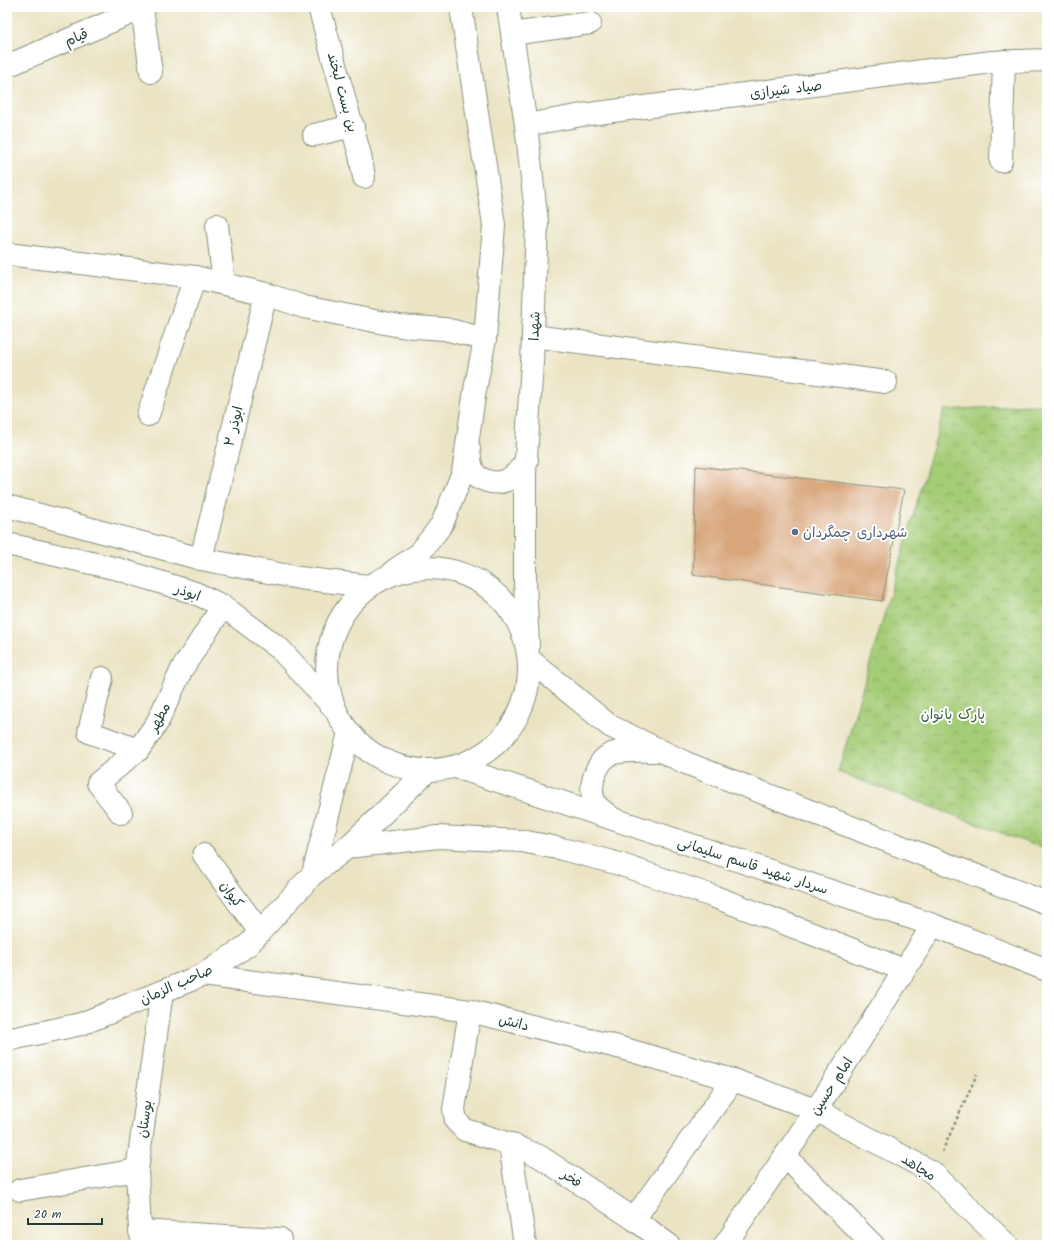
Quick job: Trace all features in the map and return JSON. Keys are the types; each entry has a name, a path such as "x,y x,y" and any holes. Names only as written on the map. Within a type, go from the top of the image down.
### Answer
{"main road":[{"name":"بن بست لبخند","path":"320,7 364,177"},
{"path":"456,767 426,771 397,766 370,753 349,733 334,707 327,681 327,654 335,628 349,605 376,583 419,554 442,524 463,472 485,339 494,225 461,7"},
{"name":"شهدا","path":"456,767 482,756 504,738 520,715 529,688 529,653 525,581 526,474 533,336 536,222 526,125 508,7"},
{"path":"144,8 151,72"},
{"name":"قیام","path":"7,66 144,8"},
{"path":"512,34 590,23"},
{"name":"صیاد شیرازی","path":"526,125 590,114 1004,61 1047,60"},
{"path":"1002,161 1004,61"},
{"path":"314,135 352,126"},
{"path":"217,225 224,284"},
{"path":"7,254 195,277 266,294 311,308 400,326 445,329 485,339"},
{"path":"148,415 195,277"},
{"name":"ابوذر ۲","path":"201,559 266,294"},
{"path":"533,336 886,382"},
{"path":"467,442 474,472 479,478 492,482 506,482 515,475 527,460"},
{"path":"7,506 201,559 299,578 376,583 411,569 442,569 472,577 497,594 516,618 529,653 610,726 686,763 1047,903"},
{"path":"118,569 127,539"},
{"name":"ابوذر","path":"7,544 118,569 195,593 224,606 280,649 334,707"},
{"name":"مطهر","path":"121,813 98,783 138,750 157,723 182,669 224,606"},
{"path":"102,678 89,732 138,750"},
{"path":"313,874 349,733"},
{"path":"612,818 597,806 592,794 593,780 598,768 609,755 624,750 661,751"},
{"name":"سردار شهید قاسم سلیمانی","path":"456,767 933,925 1047,970"},
{"name":"صاحب الزمان","path":"7,1040 81,1024 203,975 248,945 313,874 348,847 426,771"},
{"path":"348,847 438,837 522,841 562,849 616,863 715,897 815,934 904,970"},
{"name":"کیوان","path":"204,855 260,932"},
{"name":"امام حسین","path":"725,1245 816,1110 933,925"},
{"name":"دانش","path":"203,975 470,1011 618,1047 733,1080 816,1110"},
{"name":"بوستان","path":"142,1238 137,1170 162,992"},
{"name":"فخر","path":"470,1011 454,1109 456,1121 465,1130 510,1144 539,1156 634,1219 669,1245"},
{"path":"634,1219 733,1080"},
{"name":"مجاهد","path":"816,1110 932,1172 1007,1245"},
{"path":"510,1144 525,1245"},
{"path":"785,1156 873,1245"},
{"path":"20,1190 137,1170"},
{"path":"142,1238 280,1240"}],"path":[{"path":"932,1172 977,1074"}],"green space":[{"name":"پارک بانوان","path":"1047,404 1047,850 838,772 944,410"}],"building":[{"name":"شهرداری چمگردان","path":"696,466 904,490 882,601 693,575"}],"place":[{"name":"شهرداری چمگردان","path":"795,532"}]}
